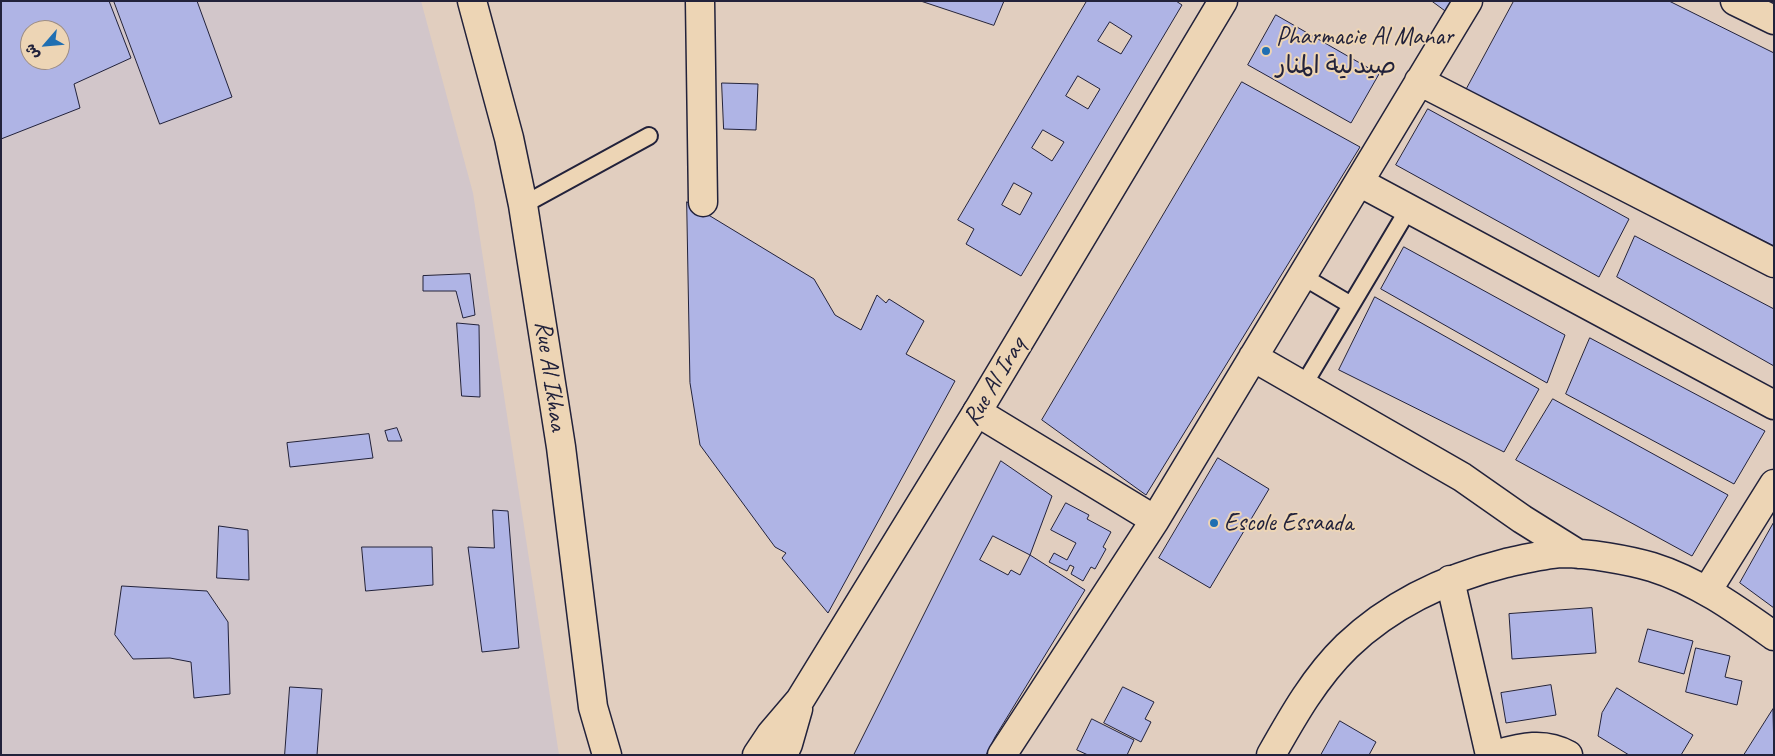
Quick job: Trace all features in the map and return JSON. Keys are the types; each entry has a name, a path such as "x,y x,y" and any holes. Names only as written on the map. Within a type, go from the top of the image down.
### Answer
{"street":[{"name":"Rue Al Ikhaa","path":"472,1 509,138 523,205 561,447 593,706 607,755"},
{"path":"700,1 704,202"},
{"name":"Rue Al Iraq","path":"757,755 771,734 800,700 977,412 1223,1"},
{"path":"1002,755 1155,520 1468,1"},
{"path":"1735,1 1774,20"},
{"path":"1419,81 1774,263"},
{"path":"1359,182 1774,405"},
{"path":"1253,358 1462,477 1522,519 1578,554"},
{"path":"977,412 1155,520"},
{"path":"1707,591 1774,484"},
{"path":"1271,755 1298,707 1313,686 1346,647 1391,611 1450,580 1532,557 1563,553 1578,554 1652,567 1707,591 1774,636"},
{"path":"1450,580 1492,755 1531,746 1550,747 1568,755"},
{"path":"782,755 790,737 800,700"},
{"path":"591,755 593,706"}],"lane":[{"path":"523,205 649,136"},
{"path":"1303,386 1409,208"},
{"path":"1302,276 1351,305"}],"shaded area":[{"path":"1,1 421,1 473,193 559,755 1,755"}],"building":[{"path":"1,1 109,1 131,58 74,84 80,108 1,139"},
{"path":"114,1 197,1 232,97 160,124"},
{"path":"921,1 1004,1 994,25"},
{"path":"1087,1 1176,1 1182,5 1021,276 966,244 974,229 958,220","holes":["1110,22 1132,36 1121,54 1098,41","1078,76 1100,89 1088,109 1066,96","1043,130 1064,142 1052,161 1032,148","1014,183 1032,193 1020,215 1002,205"]},
{"path":"1432,1 1462,1 1454,17"},
{"path":"1514,1 1669,1 1774,53 1774,246 1465,92"},
{"path":"1276,15 1379,74 1351,123 1248,65"},
{"path":"1242,82 1360,147 1146,495 1042,420"},
{"path":"722,83 758,84 756,130 724,129"},
{"path":"1428,109 1629,219 1599,277 1396,165"},
{"path":"687,202 814,279 835,315 861,330 877,295 886,303 889,299 924,321 906,354 955,381 828,613 782,558 786,553 775,547 700,445 690,383"},
{"path":"1635,236 1774,309 1774,366 1617,277"},
{"path":"1404,247 1565,335 1547,383 1381,289"},
{"path":"470,274 475,315 463,318 456,291 423,291 423,276"},
{"path":"1375,297 1539,389 1504,452 1339,370"},
{"path":"457,323 479,325 480,397 462,396"},
{"path":"1590,338 1765,431 1734,484 1566,394"},
{"path":"1553,399 1728,495 1692,556 1516,460"},
{"path":"397,428 402,441 388,441 385,431"},
{"path":"369,434 373,458 290,467 287,443"},
{"name":"Escole Essaada","path":"1218,458 1269,489 1210,588 1159,558"},
{"path":"1001,461 1052,496 1030,555 1085,590 995,737 986,755 854,755"},
{"path":"1066,503 1089,515 1087,519 1111,532 1103,547 1106,549 1095,569 1091,567 1083,581 1071,574 1074,567 1070,565 1067,571 1049,562 1054,553 1067,560 1076,543 1051,530"},
{"path":"493,510 508,511 519,648 482,652 468,547 494,548"},
{"path":"1774,522 1774,608 1740,583"},
{"path":"219,526 248,530 249,580 217,578"},
{"path":"993,536 1030,555 1020,575 1011,570 1008,575 980,560"},
{"path":"362,547 432,547 433,585 366,591"},
{"path":"122,586 207,591 228,622 230,694 194,698 191,662 170,658 133,659 115,635"},
{"path":"1592,608 1596,653 1512,659 1509,614"},
{"path":"1648,629 1693,641 1684,674 1639,662"},
{"path":"1696,648 1730,656 1725,677 1742,681 1737,705 1686,692"},
{"path":"1551,685 1556,715 1506,723 1501,693"},
{"path":"290,687 322,689 317,755 285,755"},
{"path":"1123,687 1154,702 1145,719 1151,722 1141,742 1104,723"},
{"path":"1617,688 1693,735 1681,755 1629,755 1598,736 1602,713"},
{"path":"1773,709 1774,755 1744,755"},
{"path":"1092,719 1134,740 1127,755 1088,755 1077,750"},
{"path":"1340,721 1376,742 1369,755 1321,755"}],"place":[{"name":"Pharmacie Al Manar صيدلية المنار","path":"1266,51"},
{"name":"Escole Essaada","path":"1214,523"}]}
